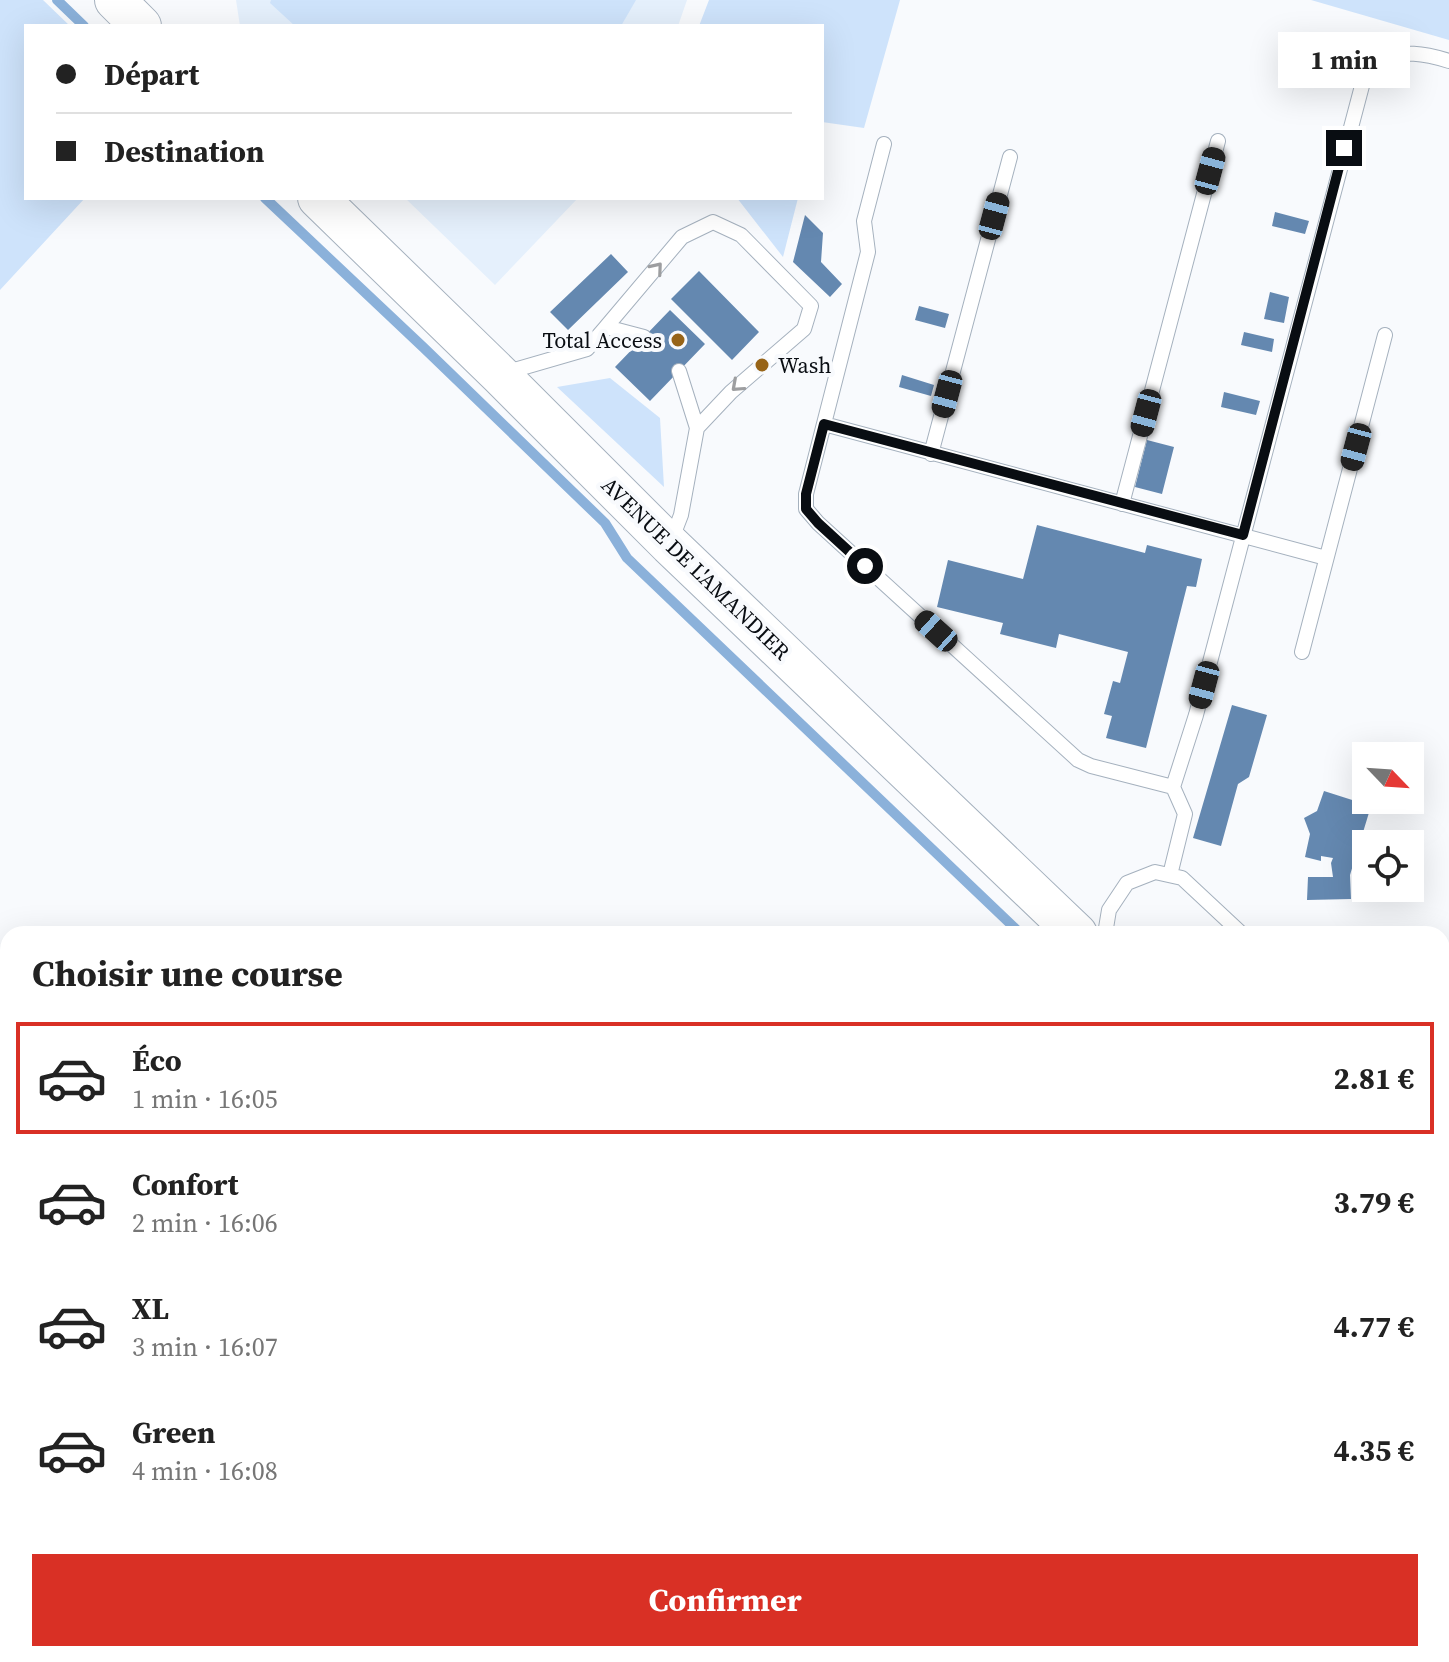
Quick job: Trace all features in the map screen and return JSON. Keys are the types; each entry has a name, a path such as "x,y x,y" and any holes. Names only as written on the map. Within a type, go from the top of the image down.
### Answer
{"main road":[{"path":"115,0 139,24"},
{"name":"AVENUE DE L'AMANDIER","path":"320,200 670,545 1069,926"}],"lane":[{"path":"1170,875 1185,814 1173,787 1196,715 1363,82 1382,62 1401,54 1429,55 1449,61"},
{"path":"1122,504 1218,141"},
{"path":"884,144 864,221 868,252 806,494 806,509 1078,760 1173,787"},
{"path":"931,454 1010,157"},
{"path":"500,375 587,349 682,237 713,222 741,235 811,306 804,329 731,392 697,428"},
{"path":"606,327 644,337"},
{"path":"1302,652 1385,335"},
{"path":"670,545 681,515 697,428 679,371"},
{"path":"824,424 1326,558"},
{"path":"1106,926 1109,910 1127,883 1155,872 1182,878 1233,926"}],"shaded area":[{"path":"0,0 43,0 68,24 24,24 24,200 83,200 0,290"},
{"path":"236,0 687,0 679,24 240,24"},
{"path":"271,0 636,0 622,24 293,24 270,3"},
{"path":"709,0 900,0 864,128 824,122 824,24 700,24"},
{"path":"1311,0 1449,0 1449,40"},
{"path":"407,200 576,200 495,285"},
{"path":"739,200 797,200 783,257"},
{"path":"610,378 660,418 664,487 557,387"}],"building":[{"path":"1275,212 1309,221 1305,234 1272,226"},
{"path":"805,215 823,233 821,262 842,284 830,297 793,262"},
{"path":"611,254 628,272 568,330 550,312"},
{"path":"699,271 759,332 732,360 671,299"},
{"path":"1270,292 1289,297 1284,323 1264,319"},
{"path":"919,306 949,314 945,328 915,320"},
{"path":"670,310 705,344 650,401 615,367"},
{"path":"1244,332 1274,339 1272,352 1241,345"},
{"path":"902,375 934,385 931,396 899,387"},
{"path":"1224,392 1260,401 1256,415 1221,407"},
{"path":"1147,440 1174,447 1162,494 1135,487"},
{"path":"1037,525 1145,553 1147,545 1202,559 1196,587 1187,586 1146,748 1106,738 1112,716 1104,714 1113,681 1120,683 1128,652 1059,634 1056,648 1000,634 1003,623 937,607 948,560 1023,579"},
{"path":"1232,705 1267,715 1249,777 1238,784 1221,846 1193,838"},
{"path":"1324,791 1352,800 1352,814 1369,814 1364,830 1352,830 1351,899 1307,900 1308,877 1333,877 1333,858 1321,856 1321,861 1305,857 1310,834 1304,818 1317,811"}],"waterway":[{"path":"57,0 82,24"},
{"path":"267,200 605,523 627,558 1013,926"}],"place":[{"name":"Total Access","path":"678,340"},
{"name":"Wash","path":"762,365"}],"route":[{"path":"865,566 806,509 806,494 824,424 1243,535 1344,148"}]}
